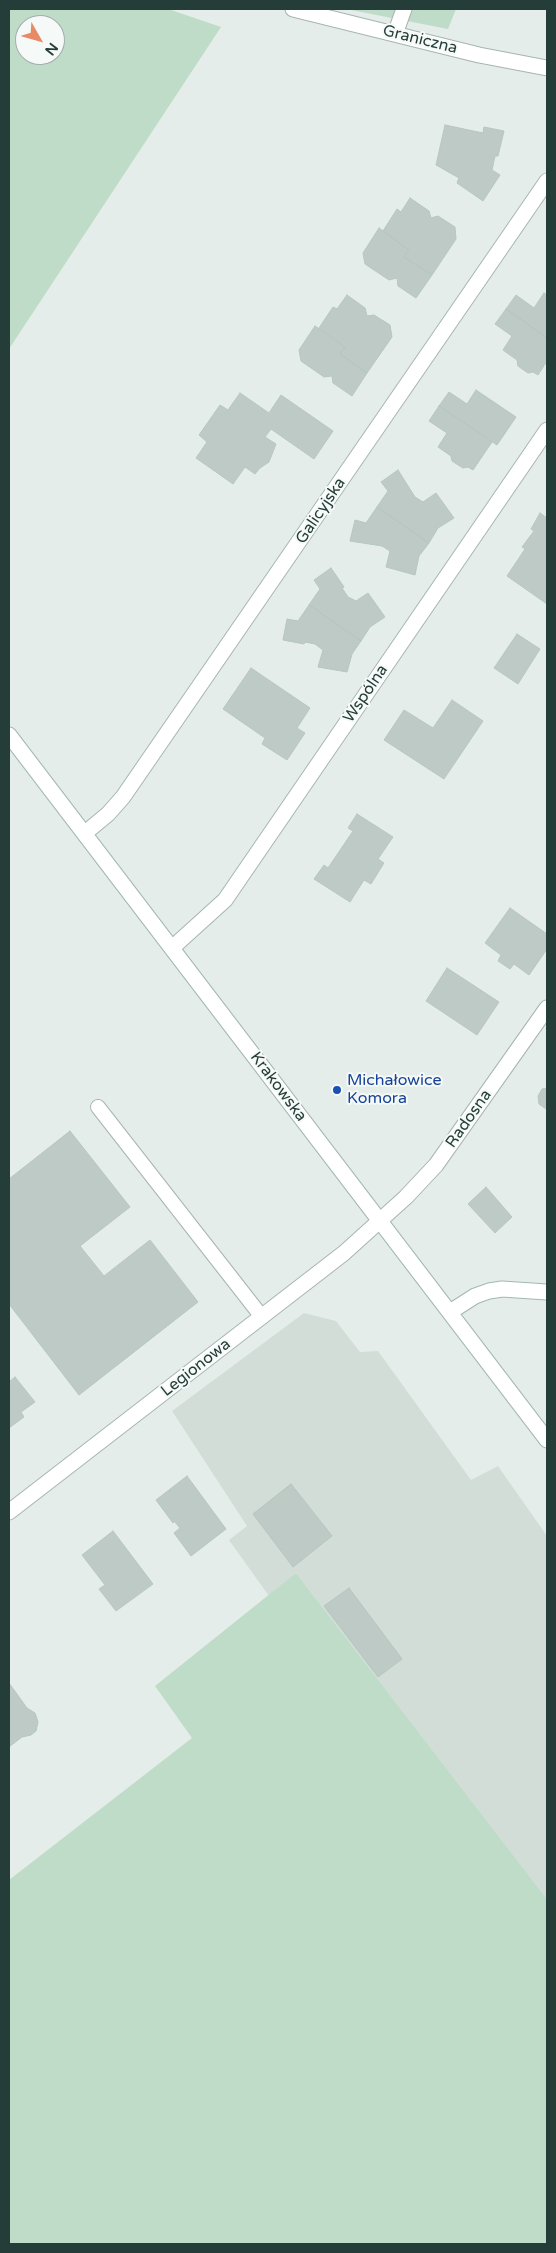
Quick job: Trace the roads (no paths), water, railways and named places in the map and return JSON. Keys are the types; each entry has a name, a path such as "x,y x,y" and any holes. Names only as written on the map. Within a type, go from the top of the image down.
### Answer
{"street":[{"name":"Graniczna","path":"293,9 479,54 547,68"},
{"path":"394,34 404,9"},
{"name":"Galicyjska","path":"85,833 108,814 122,797 547,181"},
{"name":"Wspólna","path":"172,948 225,900 547,430"},
{"name":"Krakowska","path":"9,735 547,1440"},
{"name":"Radosna","path":"380,1221 436,1165 547,1008"},
{"name":"Legionowa","path":"9,1512 344,1253 380,1221"},
{"path":"450,1312 475,1296 489,1291 502,1289 547,1292"}],"lane":[{"path":"98,1107 262,1317"}],"place":[{"name":"Michałowice Komora","path":"337,1090"}]}
